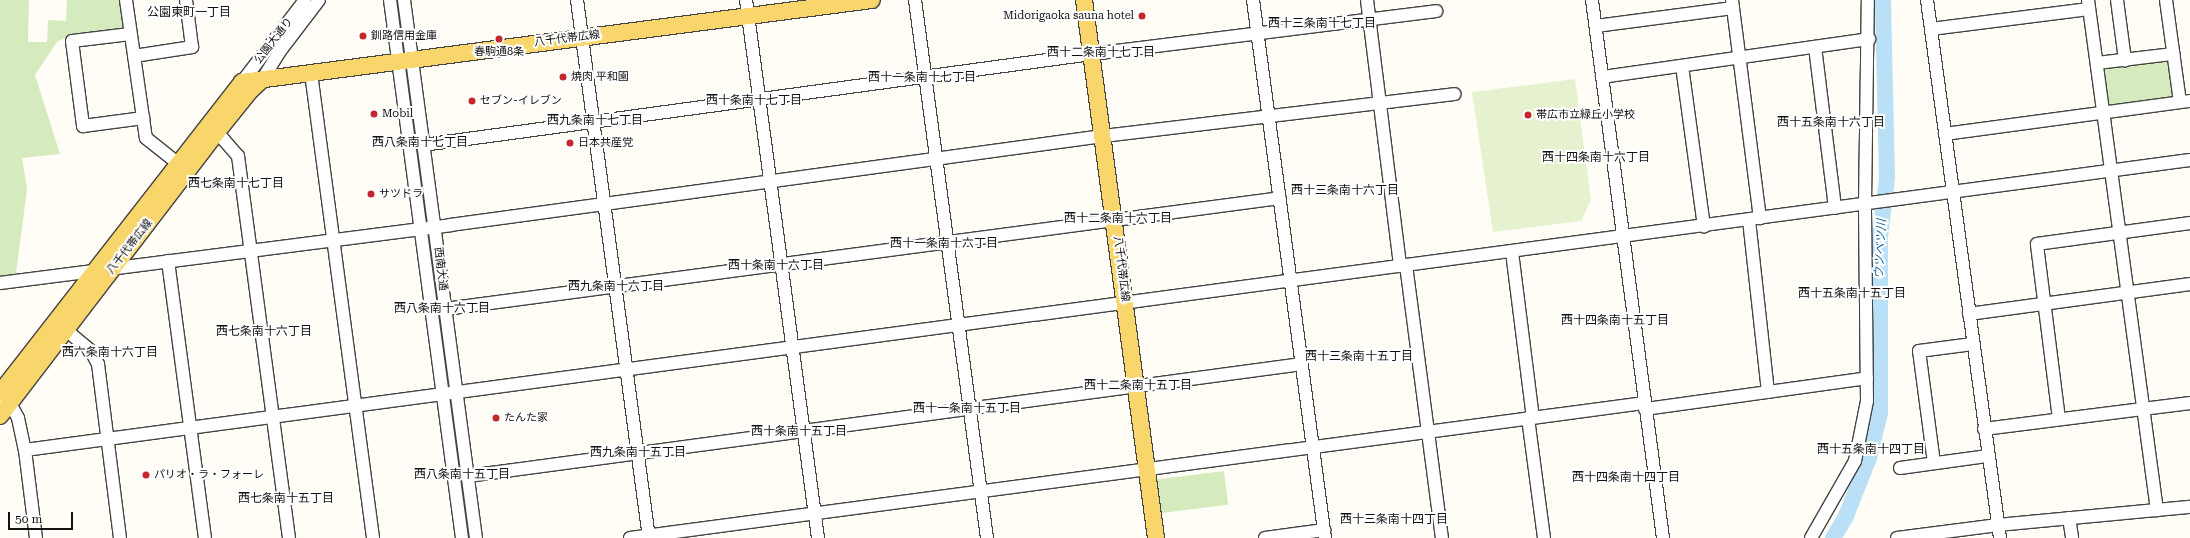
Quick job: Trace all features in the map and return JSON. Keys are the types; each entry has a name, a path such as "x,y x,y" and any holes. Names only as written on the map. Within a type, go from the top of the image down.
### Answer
{"main road":[{"name":"八千代帯広線","path":"0,416 3,398 61,325 114,268 242,82 582,37 747,8 872,0"},
{"name":"八千代帯広線","path":"1084,0 1115,219 1156,538"},
{"name":"八千代帯広線","path":"61,325 95,270 183,167 217,132 250,91 262,80"}],"street":[{"path":"126,0 146,138 183,167"},
{"path":"134,56 192,46 186,0"},
{"name":"公園大通り","path":"242,82 306,0"},
{"name":"公園大通り","path":"262,80 280,51 319,0"},
{"name":"西南大通","path":"390,0 406,60 423,145 476,538"},
{"name":"西南大通","path":"404,0 406,60 420,229 462,538"},
{"path":"577,0 649,537"},
{"path":"915,0 987,538"},
{"path":"1253,0 1324,534 1265,538"},
{"path":"1366,0 1442,538"},
{"path":"1592,0 1663,538"},
{"path":"1811,538 1855,461 1864,427 1867,378 1868,0"},
{"path":"1927,0 2000,538"},
{"path":"2117,0 2125,60"},
{"path":"1945,134 2185,102 2173,54 2166,0"},
{"path":"1596,26 1733,4 1754,219 1768,392"},
{"path":"1931,30 2088,4 2104,112 2118,233 2128,292 2142,409 2157,510"},
{"path":"747,8 818,538"},
{"path":"423,145 593,120 759,98 1436,11"},
{"path":"130,34 72,41 83,126 142,118"},
{"path":"1602,77 1869,39"},
{"path":"1815,47 1835,208"},
{"path":"2097,64 2173,54"},
{"path":"1682,66 1704,226"},
{"path":"311,73 374,538"},
{"path":"0,283 420,229 1103,136 1455,94"},
{"path":"217,132 238,156 289,538"},
{"path":"25,450 2190,160"},
{"path":"445,309 616,288 1115,219 1280,198"},
{"path":"2059,420 2038,244 2190,223"},
{"path":"1512,252 1544,538"},
{"path":"168,261 205,538"},
{"path":"1969,314 2128,292 2190,286"},
{"path":"61,325 91,351 98,364 120,538"},
{"path":"1934,463 1919,351 1973,344"},
{"path":"468,476 1302,364"},
{"path":"630,538 649,537 815,513 1531,418 1768,392 1867,378"},
{"path":"3,398 18,418 25,450 36,538"},
{"path":"1984,429 2190,403"},
{"path":"1900,468 1988,456"},
{"path":"1897,538 1998,525 2190,507"},
{"path":"2069,518 2072,538"}],"green space":[{"path":"0,0 29,0 28,42 47,42 48,20 66,21 67,0 121,0 125,29 67,37 57,42 35,75 60,154 22,158 27,189 15,281 0,283"},
{"path":"2170,57 2175,95 2171,100 2108,109 2101,66"},
{"path":"1575,79 1591,200 1581,221 1493,232 1472,92"},
{"path":"1224,471 1228,505 1160,513 1156,479"}],"waterway":[{"name":"ウツベツ川","path":"1833,538 1846,516 1869,458 1880,413 1880,237 1887,178 1883,0"}],"place":[{"name":"Midorigaoka sauna hotel","path":"1142,16"},
{"name":"釧路信用金庫","path":"363,36"},
{"name":"春駒通8条","path":"499,39"},
{"name":"焼肉 平和園","path":"563,77"},
{"name":"セブン-イレブン","path":"472,101"},
{"name":"Mobil","path":"374,114"},
{"name":"帯広市立緑丘小学校","path":"1528,115"},
{"name":"日本共産党","path":"570,143"},
{"name":"サツドラ","path":"371,194"},
{"name":"たんた家","path":"496,418"},
{"name":"パリオ・ラ・フォーレ","path":"146,475"}],"district":[{"name":"公園東町一丁目","path":"189,13"},
{"name":"西十三条南十七丁目","path":"1322,24"},
{"name":"西十二条南十七丁目","path":"1101,53"},
{"name":"西十一条南十七丁目","path":"922,78"},
{"name":"西十条南十七丁目","path":"754,101"},
{"name":"西九条南十七丁目","path":"595,121"},
{"name":"西十五条南十六丁目","path":"1831,123"},
{"name":"西八条南十七丁目","path":"420,143"},
{"name":"西十四条南十六丁目","path":"1596,158"},
{"name":"西七条南十七丁目","path":"236,184"},
{"name":"西十三条南十六丁目","path":"1345,191"},
{"name":"西十二条南十六丁目","path":"1118,219"},
{"name":"西十一条南十六丁目","path":"944,244"},
{"name":"西十条南十六丁目","path":"776,266"},
{"name":"西九条南十六丁目","path":"616,287"},
{"name":"西十五条南十五丁目","path":"1852,294"},
{"name":"西八条南十六丁目","path":"442,309"},
{"name":"西十四条南十五丁目","path":"1615,321"},
{"name":"西七条南十六丁目","path":"264,332"},
{"name":"西六条南十六丁目","path":"110,353"},
{"name":"西十三条南十五丁目","path":"1359,357"},
{"name":"西十二条南十五丁目","path":"1138,386"},
{"name":"西十一条南十五丁目","path":"967,409"},
{"name":"西十条南十五丁目","path":"799,432"},
{"name":"西十五条南十四丁目","path":"1871,450"},
{"name":"西九条南十五丁目","path":"638,453"},
{"name":"西八条南十五丁目","path":"462,475"},
{"name":"西十四条南十四丁目","path":"1626,478"},
{"name":"西七条南十五丁目","path":"286,499"},
{"name":"西十三条南十四丁目","path":"1394,520"}]}
